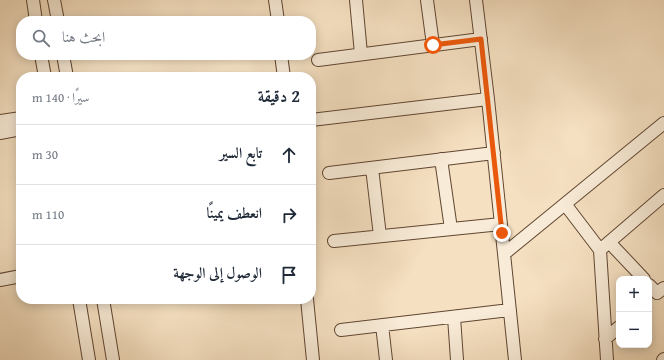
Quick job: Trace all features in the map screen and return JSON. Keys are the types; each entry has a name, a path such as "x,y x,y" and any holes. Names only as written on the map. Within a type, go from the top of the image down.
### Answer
{"street":[{"path":"32,0 35,16"},
{"path":"54,0 57,16"},
{"path":"275,0 277,16"},
{"path":"356,0 361,54"},
{"path":"427,0 433,45"},
{"path":"476,0 502,224 515,360"},
{"path":"318,60 481,39"},
{"path":"42,60 43,72"},
{"path":"64,60 65,72"},
{"path":"282,60 283,72"},
{"path":"316,119 488,99"},
{"path":"0,121 16,119"},
{"path":"505,253 664,124"},
{"path":"0,133 16,130"},
{"path":"329,173 494,153"},
{"path":"441,160 451,229"},
{"path":"372,168 380,236"},
{"path":"607,360 605,246 664,195"},
{"path":"565,204 605,246 640,276"},
{"path":"334,241 502,224"},
{"path":"0,280 16,277"},
{"path":"80,304 89,360"},
{"path":"104,304 113,360"},
{"path":"307,304 313,360"},
{"path":"341,330 510,310"},
{"path":"454,317 457,360"},
{"path":"382,326 386,360"},
{"path":"606,339 616,330"}],"route":[{"path":"433,45 481,39 502,233"}]}
